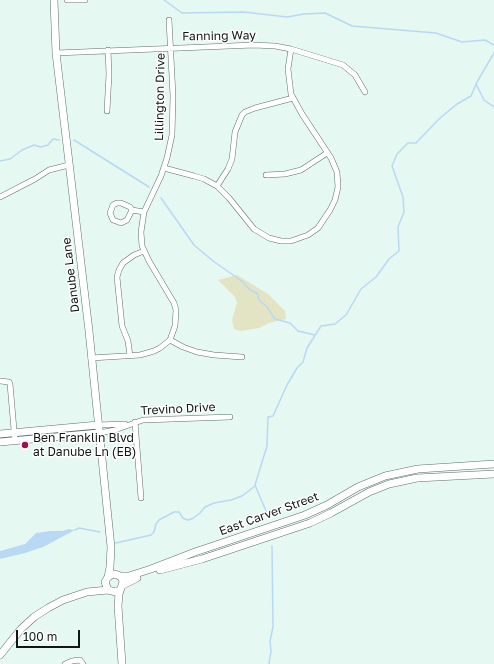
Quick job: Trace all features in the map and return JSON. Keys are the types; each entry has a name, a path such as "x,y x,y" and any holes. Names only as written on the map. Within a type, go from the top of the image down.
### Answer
{"street":[{"name":"Danube Lane","path":"54,0 56,53 111,547 119,576"},
{"path":"68,0 84,0"},
{"name":"Lillington Drive","path":"169,20 171,47 172,127 170,146 164,168 144,212 141,239 144,251 149,261 174,303 176,310 175,326 170,340"},
{"name":"Fanning Way","path":"56,53 171,47 254,45 275,46 291,49 343,65 355,74 366,92"},
{"path":"164,168 199,178 217,186 229,198 254,229 269,238 281,241 299,239 308,235 322,224 335,200 338,187 337,172 293,98 289,88 288,69 291,49"},
{"path":"107,111 109,80 108,50"},
{"path":"217,186 225,175 232,159 235,132 242,115 245,112 255,108 293,98"},
{"path":"266,174 292,173 327,153"},
{"path":"0,197 49,170 69,165"},
{"path":"132,210 127,220 121,223 114,220 110,213 113,206 117,203 124,204 132,210 144,212"},
{"path":"130,356 128,341 122,326 117,277 123,263 134,255 144,251"},
{"path":"91,358 130,356 154,352 170,340 182,347 197,352 242,357"},
{"path":"0,381 8,382 10,384 15,441"},
{"name":"Trevino Drive","path":"98,429 115,430 135,422 158,418 230,417"},
{"path":"135,422 141,498"},
{"path":"0,434 98,429"},
{"path":"0,442 98,429"},
{"name":"East Carver Street","path":"119,576 129,576 151,569 195,552 305,515 327,505 358,487 385,476 418,469 494,464"},
{"name":"East Carver Street","path":"122,587 136,578 153,572 202,559 310,523 369,492 389,484 417,478 494,474"},
{"name":"Danube Lane","path":"107,578 110,567 111,547"},
{"path":"0,656 21,629 34,617 56,604 87,592 113,574 119,576 123,580 118,600 122,664"},
{"path":"107,578 106,585 118,618"},
{"path":"87,592 109,590 116,592 122,587"},
{"path":"65,664 72,661 81,662"}],"green space":[{"path":"237,275 268,294 285,311 286,319 269,323 259,328 241,331 234,329 232,320 237,303 235,297 218,280"}],"water":[{"path":"68,529 75,530 43,547 0,559 0,551 25,544 36,533 63,531"}],"waterway":[{"path":"164,0 182,13 244,12 287,17 304,14 325,13 352,26 436,33 462,42 485,40 494,45"},
{"path":"269,518 255,485 267,446 268,417 273,416 287,385 297,368 303,362 307,348 321,326 335,324 346,315 361,289 376,277 389,259 399,251 398,227 404,212 403,197 392,166 397,154 408,143 416,143 439,119 457,104 471,96 477,82 494,53"},
{"path":"476,84 484,100 494,107"},
{"path":"0,161 10,159 22,150 34,145 41,147 48,145 53,139 59,140"},
{"path":"74,140 149,187"},
{"path":"161,198 194,245 213,261 243,282 250,290 257,293 259,300 267,307 275,319 290,323 298,331 315,335"},
{"path":"116,543 151,535 154,532 156,524 159,520 174,512 179,512 183,518 187,520 192,519 205,507 214,503 231,500 242,496 255,486"},
{"path":"75,530 79,528 100,532"},
{"path":"269,664 271,651 270,641 273,627 272,546"}],"place":[{"name":"Ben Franklin Blvd at Danube Ln (EB)","path":"25,445"}]}
